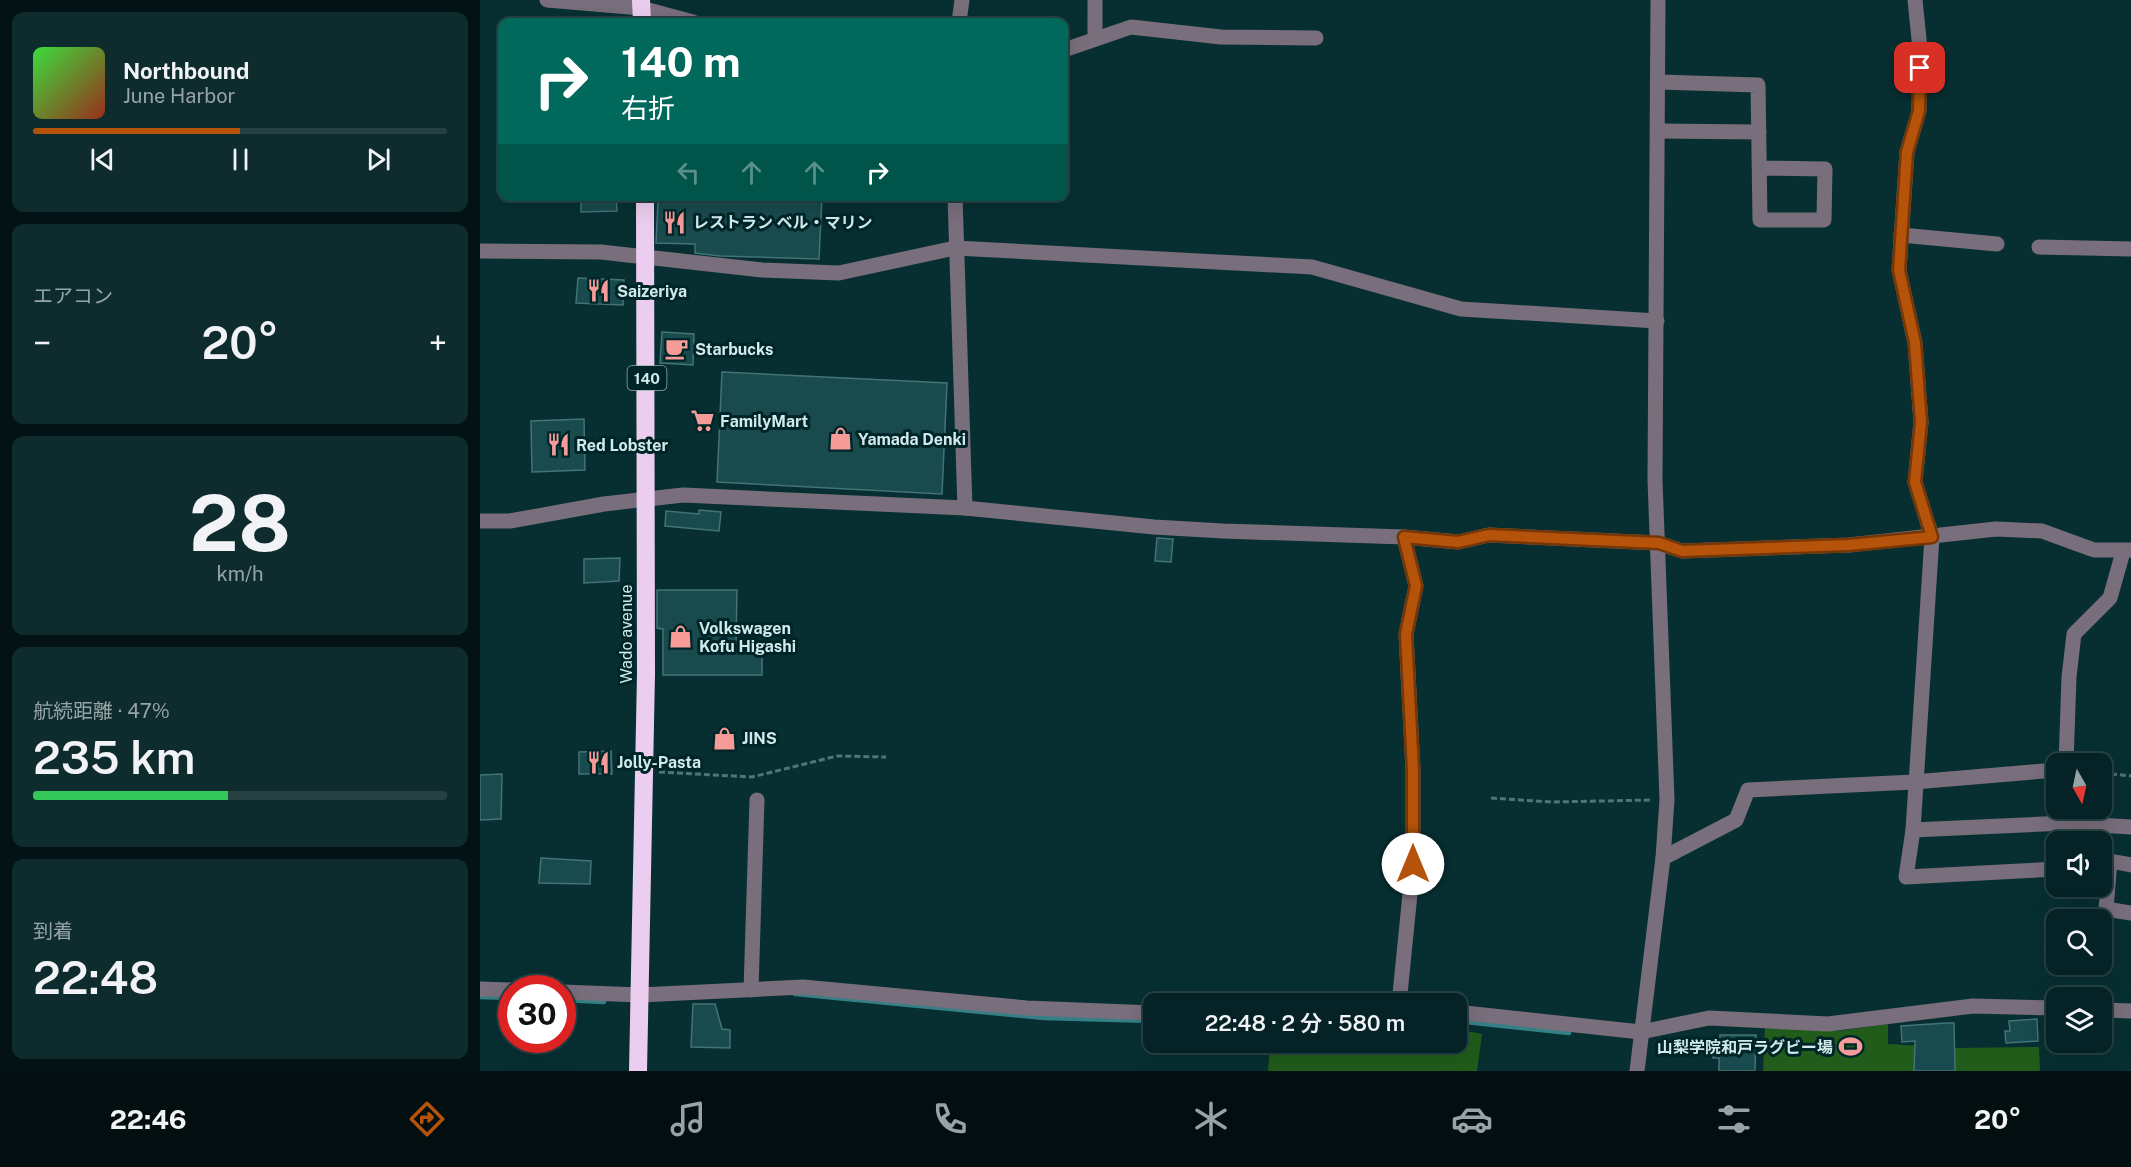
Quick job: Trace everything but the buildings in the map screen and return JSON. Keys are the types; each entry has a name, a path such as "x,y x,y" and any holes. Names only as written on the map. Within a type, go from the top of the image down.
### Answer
{"highway":[{"name":"Wado avenue","path":"638,1071 646,674 645,201"}],"street":[{"path":"547,0 642,10 676,18"},
{"path":"960,18 962,0"},
{"path":"1095,0 1095,37"},
{"path":"1637,1071 1664,858 1667,800 1655,480 1658,0"},
{"path":"1915,0 1920,49 1919,111 1907,152 1899,270 1915,343 1921,422 1915,482 1932,537 1914,782 1913,830 1906,877 2046,870"},
{"path":"1068,48 1095,37 1131,27 1221,37 1316,38"},
{"path":"1659,82 1758,85 1760,220 1824,220 1825,169 1760,168"},
{"path":"1658,131 1759,132"},
{"path":"955,201 965,508"},
{"path":"1901,235 1998,244"},
{"path":"2039,247 2131,249"},
{"path":"480,251 601,252 762,270 839,273 955,248 1312,267 1461,309 1657,321"},
{"path":"480,521 510,521 604,504 683,495 965,508 1154,527 1404,537 1458,542 1489,535 1659,543 1682,551 1849,545 1996,529 2042,531 2094,550 2127,551 2110,598 2074,634 2067,753"},
{"path":"1400,993 1413,864 1413,770 1406,634 1416,586 1404,537"},
{"path":"1664,858 1736,820 1748,790 1914,782 2046,771"},
{"path":"751,990 757,800"},
{"path":"1913,830 2065,823 2131,827"},
{"path":"2065,823 2065,831"},
{"path":"2131,865 2110,861 2106,909 2131,914"},
{"path":"576,993 640,995 803,987 1027,1008 1143,1013"},
{"path":"480,989 498,990"},
{"path":"1467,1013 1641,1032 1709,1018 1828,1024 1972,1006 2046,1008"},
{"path":"2112,1010 2131,1011"}],"path":[{"path":"643,773 752,777 837,756 886,757"},
{"path":"2112,774 2131,776"},
{"path":"1491,798 1551,802 1667,800"}],"green space":[{"name":"山梨学院和戸ラグビー場","path":"1888,1024 1888,1044 1956,1048 2039,1047 2040,1071 1763,1071 1765,1027 1838,1031"},
{"path":"1467,1031 1482,1034 1477,1071 1268,1071 1269,1053 1467,1053"}],"waterway":[{"path":"795,994 1044,1018 1143,1021"},
{"path":"480,997 498,998"},
{"path":"576,1001 604,1002"},
{"path":"1467,1022 1569,1033"}],"place":[{"name":"レストラン ベル・マリン","path":"675,222"},
{"name":"Saizeriya","path":"599,291"},
{"name":"Starbucks","path":"677,349"},
{"name":"FamilyMart","path":"702,421"},
{"name":"Yamada Denki","path":"840,439"},
{"name":"Red Lobster","path":"558,445"},
{"name":"Volkswagen Kofu Higashi","path":"681,637"},
{"name":"JINS","path":"724,738"},
{"name":"Jolly-Pasta","path":"599,762"},
{"name":"山梨学院和戸ラグビー場","path":"1851,1047"}],"route":[{"path":"1413,864 1413,770 1406,634 1416,586 1404,537 1458,542 1489,535 1659,543 1682,551 1849,545 1932,537 1915,482 1921,422 1915,343 1899,270 1907,152 1919,111 1920,68"}]}
